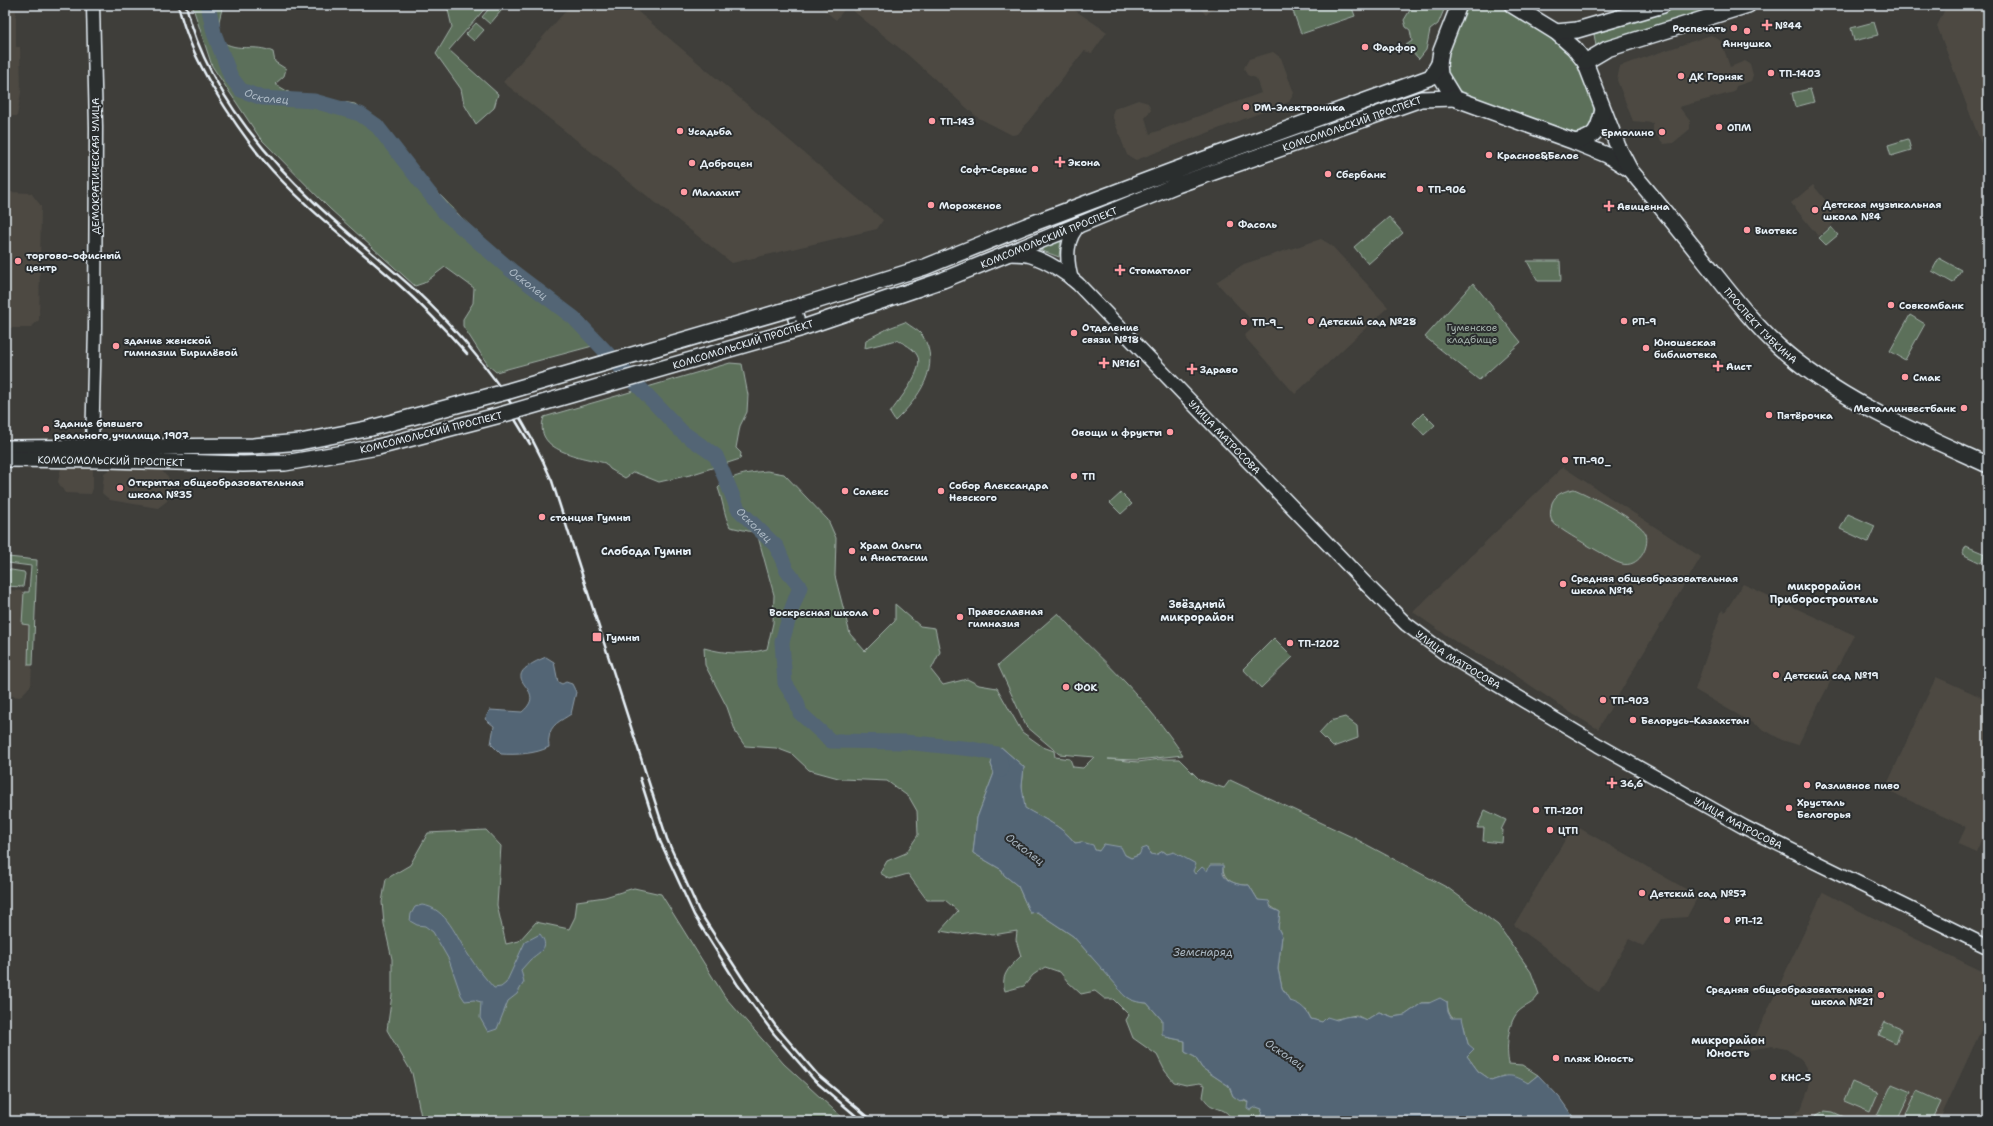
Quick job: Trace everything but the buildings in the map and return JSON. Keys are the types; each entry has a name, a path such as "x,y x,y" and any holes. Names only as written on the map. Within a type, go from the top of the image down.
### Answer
{"main road":[{"path":"1459,5 1441,51 1439,64 1440,75 1454,98 1575,142 1607,156 1630,170"},
{"name":"ПРОСПЕКТ ГУБКИНА","path":"1512,5 1556,32 1574,48 1585,62 1602,110 1630,170 1738,303 1778,345 1799,363 1848,396 1880,414 1988,465"},
{"path":"1556,32 1577,30 1663,5"},
{"path":"1585,62 1607,49 1748,5"},
{"name":"КОМСОМОЛЬСКИЙ ПРОСПЕКТ","path":"5,448 253,446 300,442 371,428 516,389 793,308 925,267 1026,226 1172,171 1431,77 1439,64"},
{"name":"КОМСОМОЛЬСКИЙ ПРОСПЕКТ","path":"5,459 110,460 242,464 285,463 378,447 512,412 799,329 943,280 1177,185 1421,99 1454,98"},
{"path":"1575,142 1584,140 1594,135 1599,126 1602,110"},
{"path":"1071,278 1067,261 1069,241 1081,223"},
{"path":"1009,254 1030,256 1071,278"},
{"name":"УЛИЦА МАТРОСОВА","path":"1071,278 1372,591 1406,624 1428,642 1477,674 1598,745 1744,827 1988,947"},
{"path":"793,308 799,329"}],"street":[{"name":"ДЕМОКРАТИЧЕСКАЯ УЛИЦА","path":"92,447 95,328 96,134 93,5"}],"shaded area":[{"path":"5,5 6,10 16,11 16,47 20,47 21,92 17,116 5,116"},
{"path":"571,5 630,5 883,220 877,229 732,263 503,82"},
{"path":"818,5 1067,5 1107,32 1092,53 1084,51 1018,134 1012,135 977,117 908,55 847,6 836,20"},
{"path":"1197,5 1217,5 1206,15"},
{"path":"1958,5 1988,5 1988,148 1982,146 1937,26 1945,9"},
{"path":"1711,35 1721,41 1730,67 1745,61 1750,64 1753,75 1751,81 1736,86 1734,92 1679,107 1690,121 1690,129 1673,143 1664,144 1653,132 1653,123 1633,121 1617,80 1620,66"},
{"path":"1273,52 1281,58 1294,93 1289,102 1136,160 1127,155 1112,115 1114,109 1138,100 1148,103 1151,110 1145,118 1150,134 1261,93 1256,78 1247,75 1244,68 1249,59"},
{"name":"Детская музыкальная школа №4","path":"1813,185 1840,218 1818,236 1791,203"},
{"name":"торгово-офисный центр","path":"5,192 31,193 41,206 39,320 30,328 5,328"},
{"path":"1321,239 1331,245 1388,307 1295,394 1244,336 1256,325 1216,282 1244,264"},
{"path":"67,462 88,463 93,469 93,488 91,494 65,493 58,482 61,468"},
{"path":"115,466 162,471 171,481 167,501 158,508 110,500 102,493 104,473"},
{"name":"Средняя общеобразовательная школа №14","path":"1563,467 1701,557 1598,729 1571,713 1508,670 1456,642 1413,612"},
{"path":"1743,584 1854,635 1798,745 1782,740 1695,690 1722,610 1725,612"},
{"path":"5,590 23,591 35,601 31,685 20,697 5,695"},
{"path":"1936,677 1988,700 1988,838 1983,836 1976,852 1958,844 1966,827 1885,789"},
{"path":"1574,825 1698,896 1687,917 1661,919 1643,946 1629,939 1599,992 1587,986 1542,945 1514,925"},
{"name":"Средняя общеобразовательная школа №21","path":"1823,892 1988,974 1988,1015 1939,1121 1777,1121 1788,1119 1801,1109 1809,1088 1809,1073 1801,1059 1786,1049 1772,1046 1749,1050"}],"green space":[{"path":"192,5 223,5 219,21 221,41 234,47 259,48 273,52 275,62 286,69 284,76 275,84 292,94 355,104 377,121 397,142 419,173 461,217 517,271 581,317 600,344 496,372 488,365 463,326 463,319 473,303 474,288 445,267 424,283 415,286 330,209 260,138 212,66"},
{"path":"444,5 488,5 449,50 498,94 494,108 476,124 464,104 461,89 436,54 452,27 448,10"},
{"path":"492,5 506,5 490,24 482,17"},
{"path":"1302,5 1351,5 1355,16 1301,34 1292,8"},
{"path":"1413,5 1446,5 1438,24 1430,30 1426,50 1419,59 1406,45 1412,41 1410,30 1406,27 1404,20"},
{"path":"1467,5 1502,5 1568,47 1579,63 1592,99 1594,109 1591,128 1582,134 1572,134 1461,94 1450,79 1446,64 1449,48"},
{"path":"1688,5 1729,5 1596,46 1594,34"},
{"path":"1874,22 1878,35 1854,41 1851,28"},
{"path":"476,23 484,30 474,41 466,34"},
{"path":"1810,89 1814,102 1795,107 1792,93"},
{"path":"1908,139 1911,150 1891,156 1888,145"},
{"path":"1389,217 1403,233 1368,264 1354,247"},
{"path":"1831,227 1838,235 1826,245 1819,238"},
{"path":"1061,238 1059,257 1040,250"},
{"path":"1939,258 1961,270 1953,283 1932,271"},
{"path":"1527,261 1560,261 1561,281 1538,281"},
{"name":"Гуменское кладбище","path":"1473,283 1521,342 1479,380 1425,337"},
{"path":"1910,315 1925,324 1905,360 1890,351"},
{"path":"905,322 922,335 928,347 930,358 929,370 925,381 912,403 895,421 890,413 915,376 919,361 917,355 911,348 897,340 865,348 866,340 889,328"},
{"path":"730,363 742,364 748,395 747,412 740,426 736,448 741,453 740,459 690,475 659,482 634,472 625,478 610,469 605,463 561,451 545,438 542,429 544,417"},
{"path":"1423,413 1435,425 1424,435 1413,423"},
{"path":"767,471 784,474 828,520 836,538 835,576 850,634 865,651 895,621 895,604 920,626 935,628 940,652 931,670 943,685 967,679 979,685 997,688 1022,732 1043,747 1054,751 1055,757 1070,759 1073,767 1083,768 1094,757 1059,754 1026,726 998,665 1058,613 1133,691 1163,727 1183,755 1137,760 1108,759 1138,762 1160,759 1179,759 1200,780 1224,788 1230,780 1354,838 1448,888 1498,925 1531,972 1539,994 1534,1001 1521,1009 1514,1017 1508,1037 1509,1064 1522,1065 1538,1075 1528,1083 1503,1076 1491,1080 1478,1071 1467,1056 1468,1044 1464,1026 1451,1017 1448,1011 1447,1002 1422,1003 1405,1015 1393,1017 1379,1012 1366,1020 1356,1015 1322,1022 1311,1019 1307,1011 1290,1001 1282,988 1278,969 1282,936 1278,928 1280,912 1258,900 1249,885 1235,883 1227,878 1223,871 1223,866 1195,874 1163,851 1156,855 1150,854 1148,847 1139,855 1131,858 1104,844 1100,851 1095,850 1082,842 1075,843 1064,831 1024,808 1022,786 1024,767 1001,747 991,764 994,773 977,818 973,853 1002,870 1004,875 1018,886 1030,913 1037,912 1073,936 1118,986 1123,994 1137,1002 1147,1003 1162,1020 1166,1037 1185,1041 1185,1052 1195,1057 1202,1068 1229,1086 1233,1096 1262,1109 1261,1121 1232,1121 1226,1112 1208,1104 1205,1100 1203,1097 1205,1085 1200,1083 1186,1085 1174,1082 1165,1071 1157,1055 1133,1038 1126,1020 1129,1015 1113,999 1105,999 1095,991 1081,994 1060,972 1045,967 1033,975 1024,986 1005,991 1005,975 1010,967 1021,956 1016,940 1017,931 993,935 974,932 959,934 940,931 958,911 945,900 927,900 908,874 890,879 880,873 887,861 906,853 918,835 917,811 909,797 887,781 842,779 809,770 792,754 776,748 745,746 736,733 727,707 705,665 704,648 720,652 736,653 767,649 773,623 774,595 757,533 730,527 718,488 723,483 735,477"},
{"path":"1574,489 1590,496 1625,516 1642,529 1646,534 1647,539 1642,556 1638,560 1628,564 1617,562 1568,533 1552,521 1550,512 1552,503 1556,497 1561,493"},
{"path":"1121,493 1132,504 1121,514 1110,503"},
{"path":"1848,514 1875,526 1868,542 1840,529"},
{"path":"1966,546 1985,554 1981,563 1962,554"},
{"path":"6,558 37,560 33,665 28,665 29,625 22,624 24,592 29,592 31,566 8,563"},
{"path":"5,569 24,572 23,587 5,586"},
{"path":"1274,638 1293,657 1261,688 1243,669"},
{"path":"1345,717 1357,726 1358,738 1333,747 1319,733 1330,721"},
{"path":"1485,810 1506,820 1501,830 1503,830 1502,843 1483,841 1484,828 1477,828"},
{"path":"486,830 501,846 497,905 506,944 519,941 536,922 569,929 575,917 577,901 605,897 634,888 661,894 725,997 784,1064 846,1121 422,1121 412,1073 387,1030 392,995 392,959 384,924 382,902 386,879 410,865 428,833"},
{"path":"1885,1022 1901,1029 1896,1043 1879,1035"},
{"path":"1852,1082 1878,1093 1870,1112 1844,1101"},
{"path":"1892,1084 1911,1092 1897,1121 1890,1121 1877,1115"},
{"path":"1917,1091 1941,1102 1932,1121 1903,1121"},
{"path":"1825,1111 1833,1112 1853,1121 1812,1121 1814,1117"}],"water":[{"path":"546,657 554,662 558,682 562,684 566,682 572,684 576,692 571,714 551,729 549,747 526,754 501,754 491,744 494,726 485,719 490,710 522,712 530,703 531,696 521,678 522,672 530,665"},
{"name":"Земснаряд","path":"1001,747 1024,767 1022,786 1025,808 1064,831 1075,843 1082,842 1093,845 1095,850 1099,851 1104,844 1121,847 1125,855 1131,858 1139,855 1142,849 1148,847 1150,854 1156,855 1163,851 1167,854 1174,852 1196,864 1193,871 1195,874 1202,867 1207,871 1210,865 1223,865 1223,874 1228,880 1243,885 1249,885 1258,900 1269,901 1271,908 1280,912 1278,928 1282,936 1278,969 1282,988 1290,1001 1303,1007 1311,1019 1322,1022 1327,1017 1337,1020 1352,1016 1366,1020 1379,1012 1393,1017 1405,1015 1422,1003 1429,1003 1440,998 1447,1002 1448,1012 1451,1018 1462,1018 1468,1044 1474,1049 1467,1056 1478,1071 1491,1080 1510,1076 1528,1083 1538,1075 1559,1097 1576,1121 1260,1121 1262,1109 1256,1107 1250,1110 1247,1108 1248,1102 1244,1100 1240,1101 1233,1096 1229,1086 1202,1068 1195,1057 1185,1052 1185,1041 1166,1037 1162,1034 1162,1020 1147,1003 1133,1001 1126,997 1073,936 1037,912 1030,913 1018,886 1004,875 1002,870 973,853 977,818 994,773 991,764 994,753"},
{"path":"422,905 431,907 444,917 475,964 494,988 501,987 506,983 525,942 540,934 544,943 543,949 521,970 524,982 517,994 508,1001 497,1029 488,1032 480,1018 481,1002 474,1000 465,1001 461,995 449,960 433,932 425,926 417,925 410,921 411,914 415,907"}],"waterway":[{"name":"Осколец","path":"208,5 214,33 231,77 241,90 262,98 314,101 360,114 377,126 444,212 512,271 574,318 682,432 716,456 738,509 777,547 787,571 800,587 782,642 785,683 797,702 800,713 831,741 905,742 972,749 997,754 1000,760 1001,770"}],"railway":[{"path":"178,5 188,38 207,78 231,116 263,160 311,209 415,300 442,326 467,354"},
{"path":"186,5 194,33 206,61 220,87 254,137 273,160 314,202 400,276 433,307 480,360 520,417 552,481 667,839 699,911 775,1025 818,1075 873,1121"},
{"path":"508,408 530,444"},
{"path":"640,778 660,841 694,915 737,984 774,1034 815,1081 862,1121"}],"place":[{"name":"№44","path":"1767,25"},
{"name":"Роспечать","path":"1734,28"},
{"name":"Аннушка","path":"1747,31"},
{"name":"Фарфор","path":"1365,47"},
{"name":"ТП-1403","path":"1771,73"},
{"name":"ДК Горняк","path":"1681,76"},
{"name":"DM-Электроника","path":"1246,107"},
{"name":"ТП-143","path":"932,121"},
{"name":"ОПМ","path":"1719,127"},
{"name":"Усадьба","path":"680,131"},
{"name":"Ермолино","path":"1662,132"},
{"name":"Красное&Белое","path":"1489,155"},
{"name":"Экона","path":"1060,162"},
{"name":"Доброцен","path":"692,163"},
{"name":"Софт-Сервис","path":"1035,169"},
{"name":"Сбербанк","path":"1328,174"},
{"name":"ТП-906","path":"1420,189"},
{"name":"Малахит","path":"684,192"},
{"name":"Мороженое","path":"931,205"},
{"name":"Авиценна","path":"1609,206"},
{"name":"Детская музыкальная школа №4","path":"1815,210"},
{"name":"Фасоль","path":"1230,224"},
{"name":"Виотекс","path":"1747,230"},
{"name":"торгово-офисный центр","path":"18,261"},
{"name":"Стоматолог","path":"1120,270"},
{"name":"Совкомбанк","path":"1891,305"},
{"name":"Детский сад №28","path":"1311,321"},
{"name":"РП-9","path":"1624,321"},
{"name":"ТП-9_","path":"1244,322"},
{"name":"Отделение связи №18","path":"1074,333"},
{"name":"здание женской гимназии Бирилёвой","path":"116,346"},
{"name":"Юношеская библиотека","path":"1646,348"},
{"name":"№161","path":"1104,363"},
{"name":"Аист","path":"1718,366"},
{"name":"Здраво","path":"1192,369"},
{"name":"Смак","path":"1905,377"},
{"name":"Металлинвестбанк","path":"1964,408"},
{"name":"Пятёрочка","path":"1769,415"},
{"name":"Здание бывшего реального училища 1907","path":"46,429"},
{"name":"Овощи и фрукты","path":"1170,432"},
{"name":"ТП-90_","path":"1565,460"},
{"name":"ТП","path":"1074,476"},
{"name":"Открытая общеобразовательная школа №35","path":"120,488"},
{"name":"Солекс","path":"845,491"},
{"name":"Собор Александра Невского","path":"941,491"},
{"name":"станция Гумны","path":"542,517"},
{"name":"Храм Ольги и Анастасии","path":"852,551"},
{"name":"Средняя общеобразовательная школа №14","path":"1563,584"},
{"name":"Воскресная школа","path":"876,612"},
{"name":"Православная гимназия","path":"960,617"},
{"name":"Гумны","path":"597,637"},
{"name":"ТП-1202","path":"1290,643"},
{"name":"Детский сад №19","path":"1776,675"},
{"name":"ФОК","path":"1066,687"},
{"name":"ТП-903","path":"1603,700"},
{"name":"Белорусь-Казахстан","path":"1633,720"},
{"name":"36,6","path":"1612,783"},
{"name":"Разливное пиво","path":"1807,785"},
{"name":"Хрусталь Белогорья","path":"1789,808"},
{"name":"ТП-1201","path":"1536,810"},
{"name":"ЦТП","path":"1550,830"},
{"name":"Детский сад №57","path":"1642,893"},
{"name":"РП-12","path":"1727,920"},
{"name":"Средняя общеобразовательная школа №21","path":"1881,995"},
{"name":"пляж Юность","path":"1556,1058"},
{"name":"КНС-5","path":"1773,1077"}],"district":[{"name":"Слобода Гумны","path":"646,551"},
{"name":"микрорайон Приборостроитель","path":"1824,592"},
{"name":"Звёздный микрорайон","path":"1197,610"},
{"name":"микрорайон Юность","path":"1728,1046"}]}
